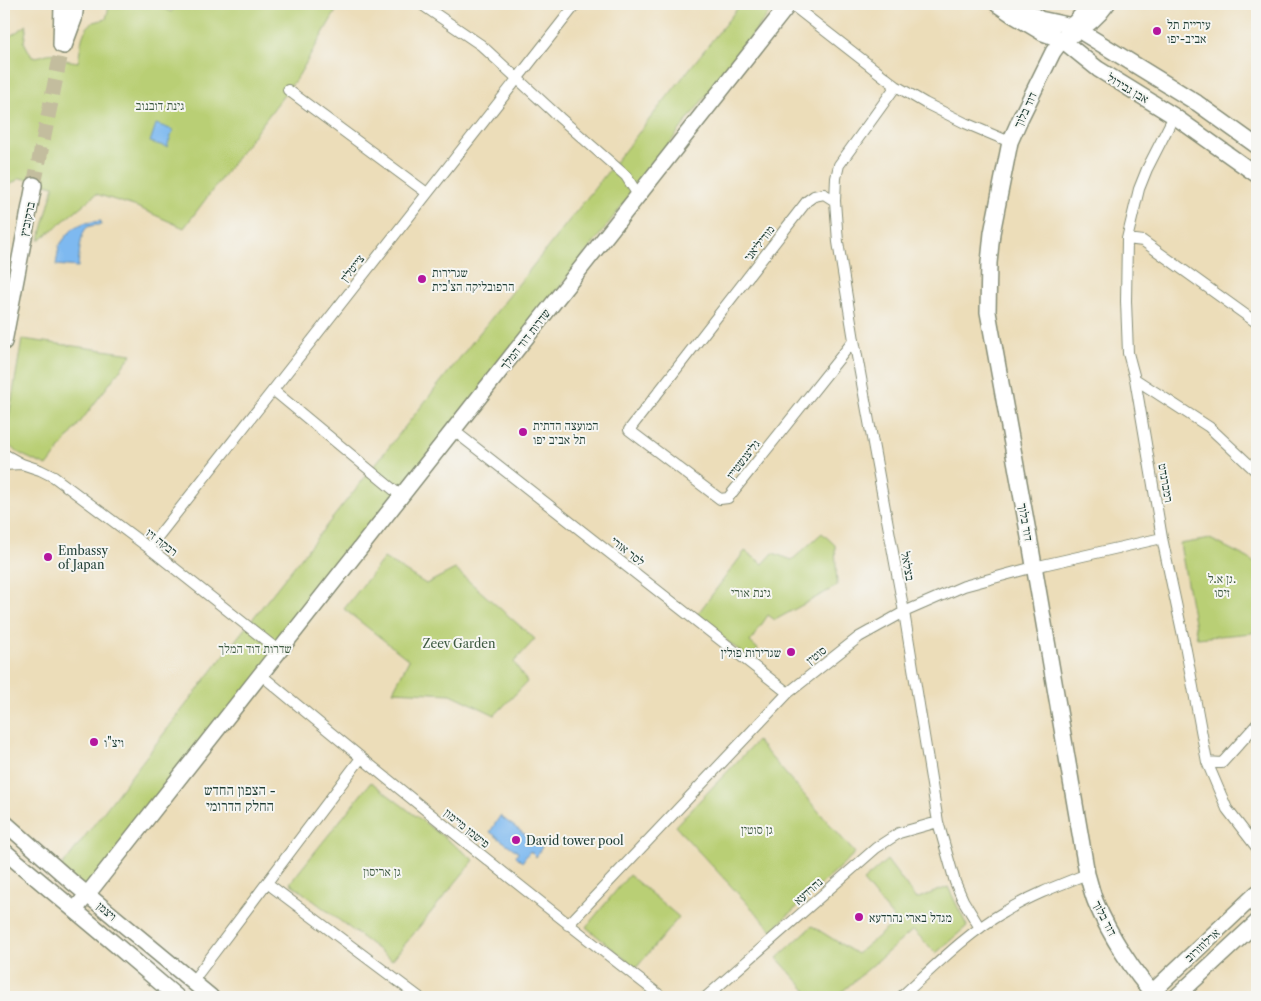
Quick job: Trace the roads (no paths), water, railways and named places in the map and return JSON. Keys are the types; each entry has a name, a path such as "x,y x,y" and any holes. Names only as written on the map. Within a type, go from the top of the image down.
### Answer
{"street":[{"path":"62,4 62,46 74,19 76,4"},
{"path":"421,4 481,45 626,176 638,195"},
{"name":"צייטלין","path":"149,548 576,4"},
{"path":"790,4 896,86 949,115 1010,142"},
{"name":"שדרות דוד המלך","path":"75,910 790,4"},
{"name":"אבן גבירול","path":"997,4 1043,33 1062,40 1098,69 1174,116 1257,175"},
{"name":"אבן גבירול","path":"1016,4 1040,19 1076,28 1197,103 1257,146"},
{"path":"1076,28 1091,4"},
{"path":"1062,40 1076,28 1099,15 1107,4"},
{"name":"דוד בלוך","path":"1062,40 1053,52 1010,142 992,233 988,312 1087,874 1096,902 1112,933 1152,996"},
{"path":"835,201 836,178 839,165 896,86"},
{"path":"288,90 427,193"},
{"name":"רמברנדט","path":"1174,116 1139,189 1127,239 1126,301 1128,353 1135,379 1162,538 1207,762 1227,809 1257,848"},
{"name":"ברקוביץ","path":"4,342 34,185"},
{"name":"מודיליאני","path":"629,430 807,201 814,196 824,194 835,201"},
{"name":"בצלאל","path":"835,201 838,242 854,340 904,612 938,822 955,882 963,900 980,928"},
{"path":"1127,239 1143,241 1257,323"},
{"name":"גליצנשטיין","path":"629,430 720,499 728,498 854,340"},
{"path":"1135,379 1209,426 1257,472"},
{"path":"273,390 401,496"},
{"name":"לסר אורי","path":"453,430 788,693"},
{"name":"רבקה זיו","path":"4,454 22,464 54,477 149,548 279,651"},
{"name":"רבקה זיו","path":"4,465 22,464"},
{"name":"סוטין","path":"568,925 788,693 859,637 904,612 964,586 1034,567 1162,538"},
{"name":"פישמן מיימון","path":"260,674 568,925 662,997"},
{"path":"1207,762 1222,763 1257,724"},
{"path":"192,982 361,758"},
{"name":"ויצמן","path":"4,822 211,997"},
{"name":"נהרדעא","path":"706,997 876,848 899,833 938,822"},
{"name":"ויצמן","path":"4,850 177,997"},
{"path":"901,997 980,928 1003,912 1058,885 1087,874"},
{"path":"267,883 419,997"},
{"name":"ארלוזורוב","path":"1152,996 1257,893"},
{"name":"ארלוזורוב","path":"1176,997 1257,922"}],"water":[{"path":"156,124 173,130 167,147 150,142"},
{"path":"101,221 101,225 89,226 83,233 78,267 56,265 59,246 75,227 84,223"},
{"name":"David tower pool","path":"500,816 542,847 536,857 530,851 522,862 516,856 518,852 490,832"}],"tunnel":[{"path":"34,185 64,46"}],"place":[{"name":"עיריית תל אביב-יפו","path":"1157,31"},
{"name":"שגרירות הרפובליקה הצ'כית","path":"422,279"},
{"name":"המועצה הדתית תל אביב יפו","path":"523,432"},
{"name":"Embassy of Japan","path":"48,557"},
{"name":"שגרירות פולין","path":"791,652"},
{"name":"ויצ\"ו","path":"94,742"},
{"name":"David tower pool","path":"516,840"},
{"name":"מגדל בארי נהרדעא","path":"859,917"}],"district":[{"name":"הצפון החדש - החלק הדרומי","path":"240,798"}],"park label":[{"name":"גינת דובנוב","path":"160,105"},
{"name":"גן א.ל. זיסו","path":"1222,585"},
{"name":"גינת אורי","path":"751,592"},
{"name":"Zeev Garden","path":"459,643"},
{"name":"גן סוטין","path":"757,829"},
{"name":"גן אריסון","path":"382,871"}]}
